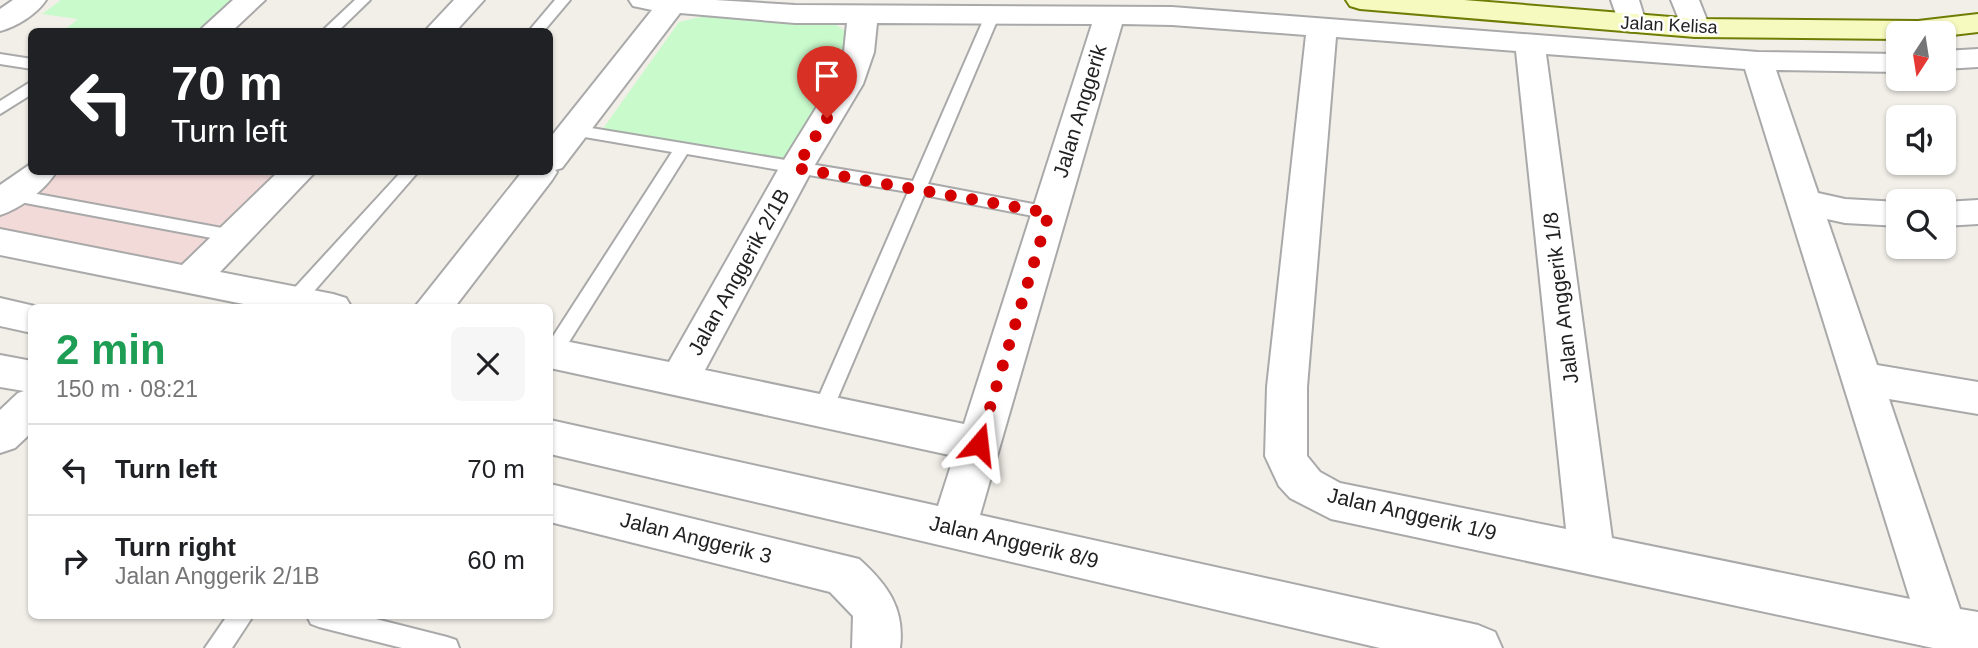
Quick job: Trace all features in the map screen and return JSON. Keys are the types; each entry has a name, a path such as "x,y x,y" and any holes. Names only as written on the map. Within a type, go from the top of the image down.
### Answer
{"main road":[{"name":"Jalan Kelisa","path":"1360,0 1628,11 1695,28 1904,30 1978,23"}],"street":[{"path":"0,22 32,0"},
{"path":"217,28 251,0"},
{"path":"442,28 470,0"},
{"path":"1685,0 1695,28"},
{"path":"553,156 657,2 758,12 1110,15 1322,26 1758,61 1886,63"},
{"name":"Jalan Anggerik 2/1B","path":"680,380 796,168 847,84 861,41 860,13"},
{"name":"Jalan Anggerik","path":"953,528 1110,15"},
{"name":"Jalan Anggerik 1/9","path":"1322,26 1287,387 1286,456 1294,473 1305,485 1331,500 1961,631"},
{"name":"Jalan Anggerik 1/8","path":"1530,43 1591,553"},
{"path":"1956,59 1978,58"},
{"path":"1758,61 1861,379 1961,631"},
{"path":"5,199 35,175"},
{"path":"190,279 295,175"},
{"path":"436,304 538,175"},
{"path":"1804,202 1845,211 1886,213"},
{"path":"1956,213 1978,212"},
{"path":"0,242 314,304"},
{"path":"0,312 28,318"},
{"path":"553,353 979,444"},
{"path":"0,370 28,376"},
{"path":"1861,379 1978,398"},
{"path":"0,436 28,409"},
{"name":"Jalan Anggerik 8/9","path":"553,438 1478,648"},
{"name":"Jalan Anggerik 3","path":"553,504 843,574 870,599 877,611 880,623 876,648"}],"lane":[{"path":"332,28 363,0"},
{"path":"538,28 563,0"},
{"path":"823,410 992,16"},
{"path":"0,59 28,63"},
{"path":"0,109 28,89"},
{"path":"573,130 919,188 1049,213"},
{"path":"553,350 682,149"},
{"path":"295,300 407,175"},
{"path":"5,199 233,236"},
{"path":"217,648 240,619"},
{"path":"331,619 447,648"}],"shaded area":[{"path":"49,175 284,175 171,289 0,256 0,216"}],"green space":[{"path":"61,0 240,0 205,28 67,28 78,19 42,14"},
{"path":"709,15 752,21 831,21 849,34 838,77 790,159 602,130 679,22"}],"route":[{"path":"827,118 796,168 1049,213 979,444"}]}
